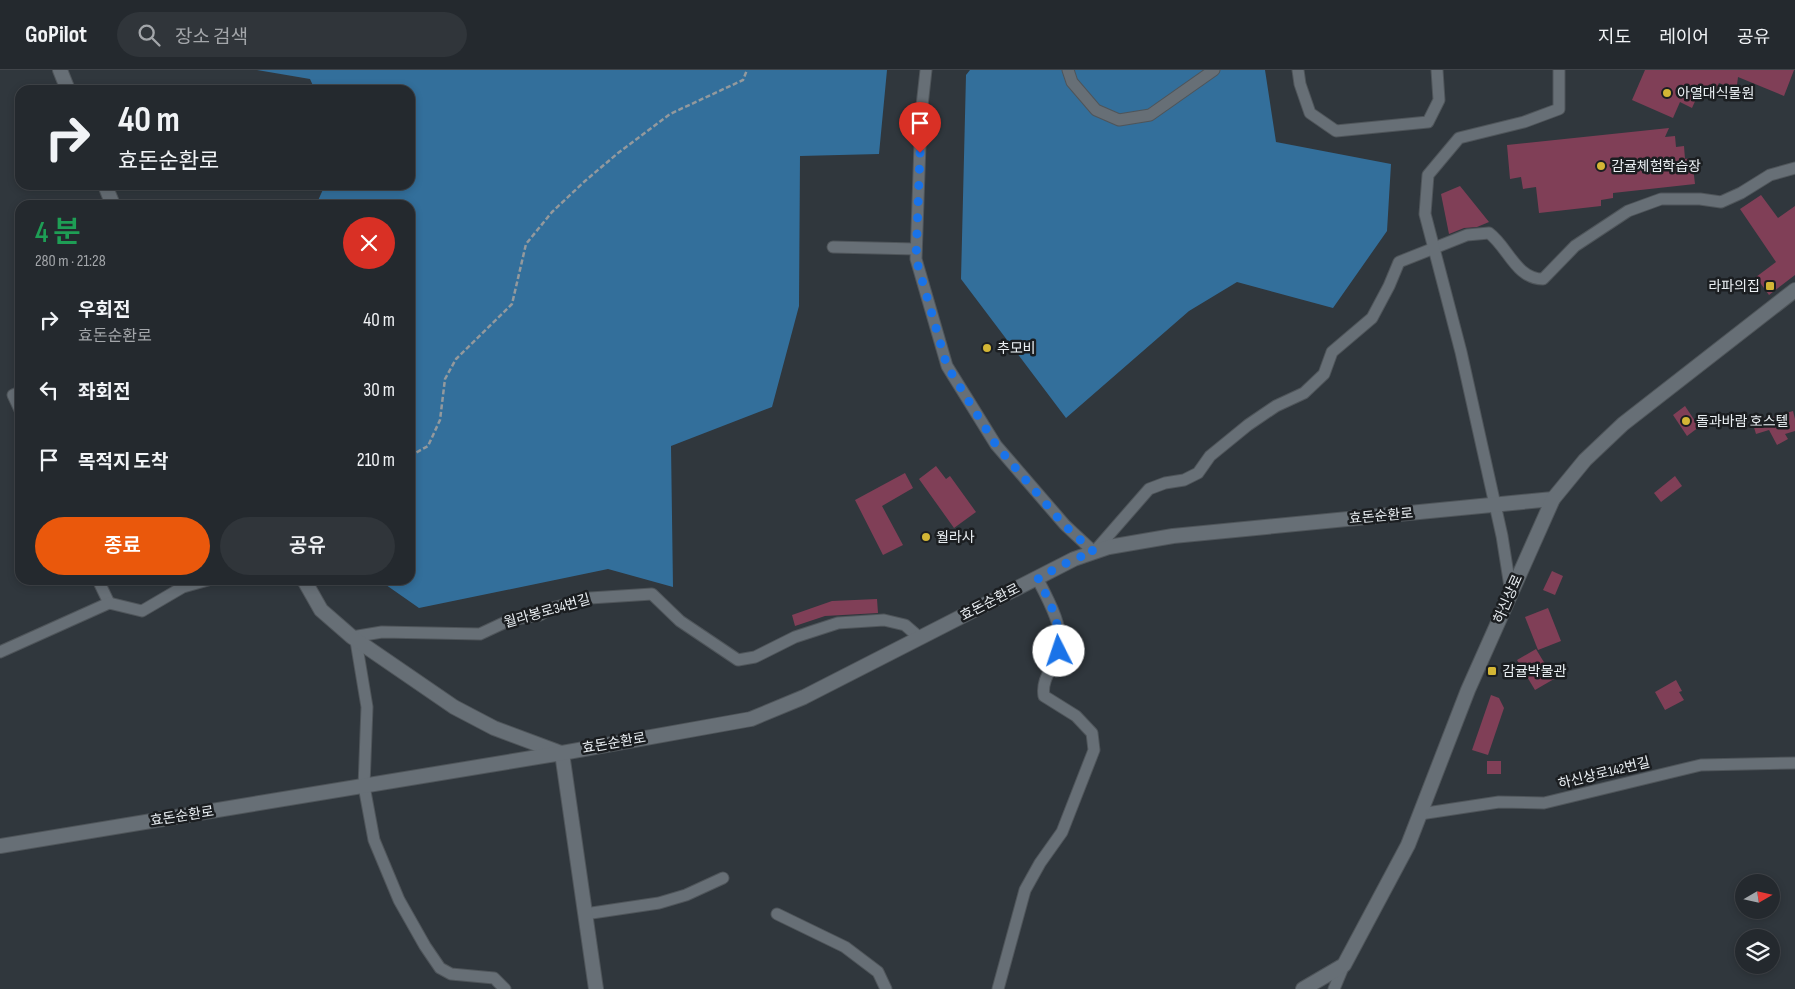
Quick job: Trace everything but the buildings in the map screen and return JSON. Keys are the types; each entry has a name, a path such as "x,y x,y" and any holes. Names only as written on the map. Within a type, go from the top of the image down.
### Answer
{"street":[{"path":"60,70 66,85"},
{"path":"926,70 921,115 916,259 947,366 996,445 1064,525 1094,552 1149,489 1165,483 1184,480 1198,473 1210,456 1248,425 1276,406 1304,393 1324,374 1332,352 1372,318 1399,262 1467,235 1489,233 1498,240 1516,266 1529,277 1543,279 1575,246 1628,211 1661,199 1722,202 1770,175 1795,168"},
{"path":"1068,70 1072,82 1096,110 1118,120 1150,115 1214,70"},
{"path":"1298,70 1300,84 1310,113 1336,131 1428,122 1439,100 1437,70"},
{"path":"1511,593 1502,536 1461,352 1425,214 1428,175 1459,138 1524,122 1559,109 1559,70"},
{"path":"833,247 916,249"},
{"name":"하신상로","path":"1334,989 1344,966 1408,845 1468,690 1553,499 1584,460 1623,424 1794,292"},
{"name":"효돈순환로","path":"0,846 562,753 751,719 804,697 1074,559 1108,547 1173,536 1553,499"},
{"path":"998,989 1024,890 1062,832 1094,750 1092,733 1076,716 1044,696 1042,686 1059,651 1060,635 1053,609 1038,578"},
{"path":"100,585 109,603"},
{"path":"0,652 109,603 142,611 183,587 190,585"},
{"path":"307,585 321,610 354,639 454,707 494,728 562,753 596,989"},
{"name":"월라봉로34번길","path":"354,639 382,632 480,634 510,620 540,616 552,608 590,598 636,594 652,594 680,621 738,660 755,657 795,637 838,623 884,620 905,625 920,638"},
{"path":"354,639 367,707 364,786 374,840 399,900 440,968 451,974 494,978 505,989"},
{"name":"하신상로142번길","path":"1420,814 1499,802 1544,803 1701,766 1795,763"},
{"path":"585,914 659,903 686,895 723,878"},
{"path":"777,914 845,947 878,972 886,989"},
{"path":"1302,989 1344,966"}],"path":[{"path":"415,453 428,446 440,420 445,379 456,359 512,304 526,244 552,212 591,175 670,114 743,80 747,70"}],"shaded area":[{"path":"257,70 887,70 879,154 800,156 799,306 772,407 671,446 673,587 608,569 419,608 386,585 415,585 415,200 318,200 323,190 415,190 415,85 313,85 310,79"},
{"path":"970,70 1265,70 1276,142 1391,164 1387,231 1333,308 1237,282 1189,311 1066,418 961,279 966,75"}],"place":[{"name":"아열대식물원","path":"1667,93"},
{"name":"감귤체험학습장","path":"1601,166"},
{"name":"라파의집","path":"1770,286"},
{"name":"추모비","path":"987,348"},
{"name":"돌과바람 호스텔","path":"1686,421"},
{"name":"월라사","path":"926,537"},
{"name":"감귤박물관","path":"1492,671"}],"route":[{"path":"920,153 916,259 947,366 996,445 1064,525 1094,552 1074,559 1038,578 1053,609 1060,635 1059,651"}]}
